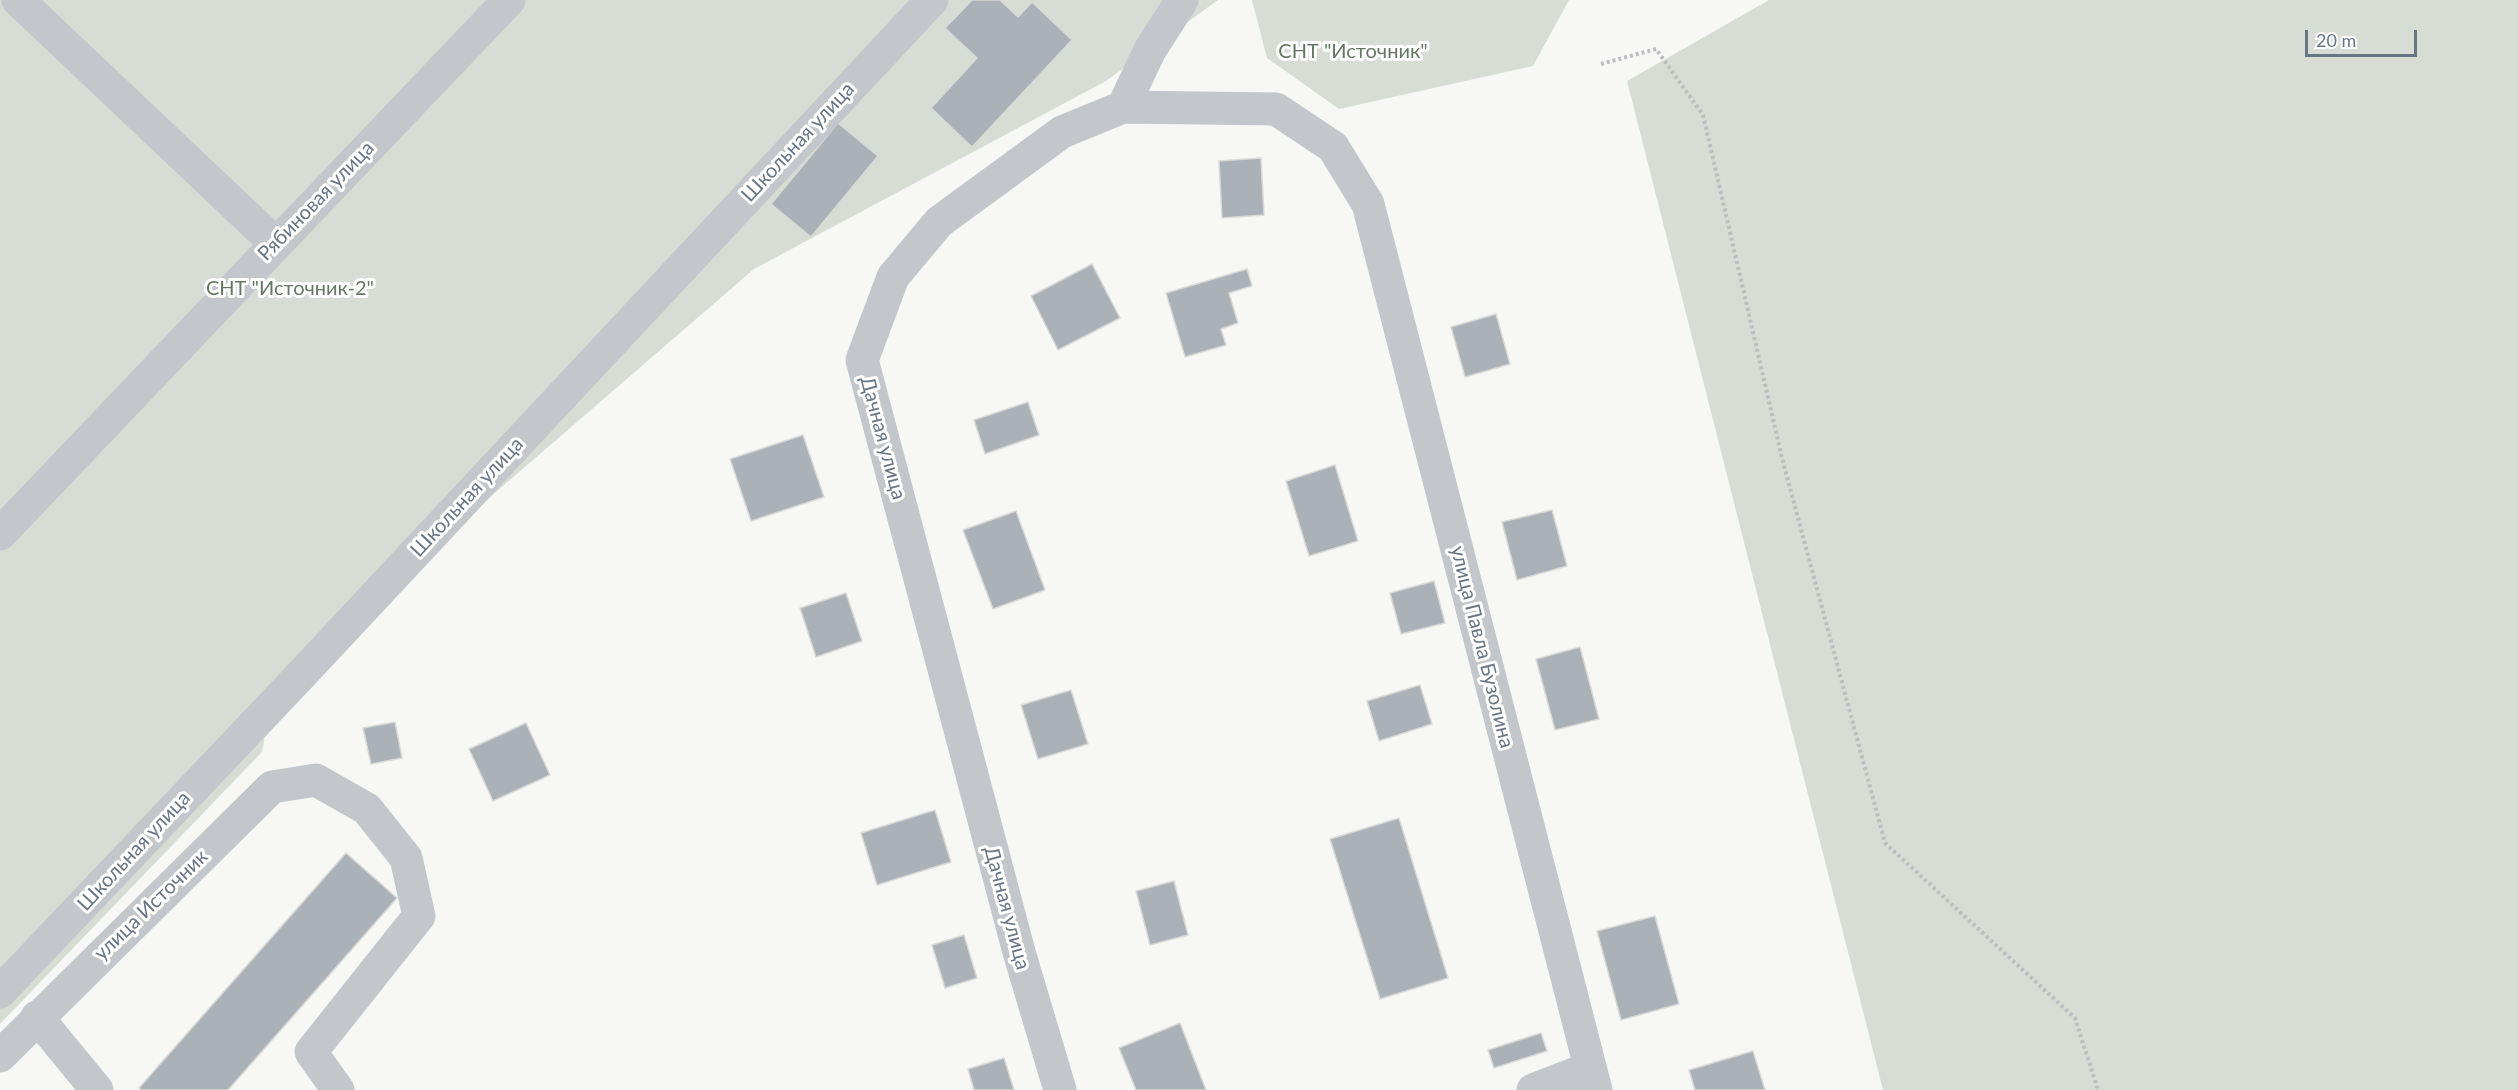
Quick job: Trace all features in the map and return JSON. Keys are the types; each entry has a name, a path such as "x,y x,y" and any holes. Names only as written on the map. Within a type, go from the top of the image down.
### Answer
{"street":[{"path":"18,0 275,243"},
{"name":"Рябиновая улица","path":"0,534 509,0"},
{"name":"Школьная улица","path":"0,992 301,675 932,0"},
{"path":"1123,106 1150,50 1182,0"},
{"name":"Дачная улица","path":"1060,1090 1019,952 862,360 893,277 939,222 1062,132 1123,106 1275,109 1333,147 1368,204"},
{"name":"улица Павла Бузолина","path":"1368,204 1593,1079"},
{"name":"улица Источник","path":"0,1056 37,1017 273,787 316,780 367,809 406,858 419,916 311,1052 338,1090"},
{"path":"37,1017 97,1090"},
{"path":"1533,1090 1593,1079"}],"path":[{"path":"1601,64 1656,49 1703,115 1782,458 1886,843 2075,1017 2098,1090"}],"green space":[{"name":"СНТ \"Источник-2\"","path":"0,0 1218,0 1106,81 754,269 275,683 262,752 0,1024"},
{"name":"СНТ \"Источник\"","path":"1252,0 1569,0 1533,66 1339,109 1267,58"},
{"path":"1769,0 2518,0 2518,1090 1883,1090 1627,81"}],"building":[{"path":"972,0 1000,0 1018,17 1032,2 1072,40 972,147 931,108 977,58 945,28"},
{"path":"838,123 878,156 811,237 771,204"},
{"path":"1261,158 1264,215 1222,218 1219,161"},
{"path":"1092,264 1120,318 1058,350 1031,296"},
{"path":"1247,269 1252,286 1229,293 1238,323 1221,329 1226,345 1185,357 1166,293"},
{"path":"1496,314 1510,364 1465,377 1451,327"},
{"path":"1028,402 1039,435 985,454 974,420"},
{"path":"803,435 824,497 751,521 730,459"},
{"path":"1335,465 1358,541 1309,556 1286,481"},
{"path":"1552,510 1567,566 1517,580 1502,522"},
{"path":"1016,511 1045,590 993,609 963,530"},
{"path":"1434,581 1445,623 1401,634 1390,593"},
{"path":"846,593 862,641 816,657 800,608"},
{"path":"1580,647 1599,719 1555,730 1536,659"},
{"path":"1420,685 1432,724 1379,741 1367,701"},
{"path":"1071,690 1088,744 1038,759 1021,705"},
{"path":"395,722 402,758 371,764 363,728"},
{"path":"526,723 550,775 493,801 469,749"},
{"path":"935,810 951,862 877,885 861,833"},
{"path":"1399,818 1448,978 1380,999 1330,839"},
{"path":"346,853 397,898 228,1090 141,1090 139,1088"},
{"path":"1174,881 1188,935 1150,945 1136,891"},
{"path":"1655,916 1679,1004 1621,1020 1597,931"},
{"path":"964,935 977,978 945,988 932,945"},
{"path":"1180,1023 1206,1090 1136,1090 1119,1048"},
{"path":"1541,1033 1547,1051 1494,1068 1488,1050"},
{"path":"1753,1051 1765,1090 1695,1090 1689,1070"},
{"path":"1004,1058 1014,1090 974,1090 968,1069"}]}
